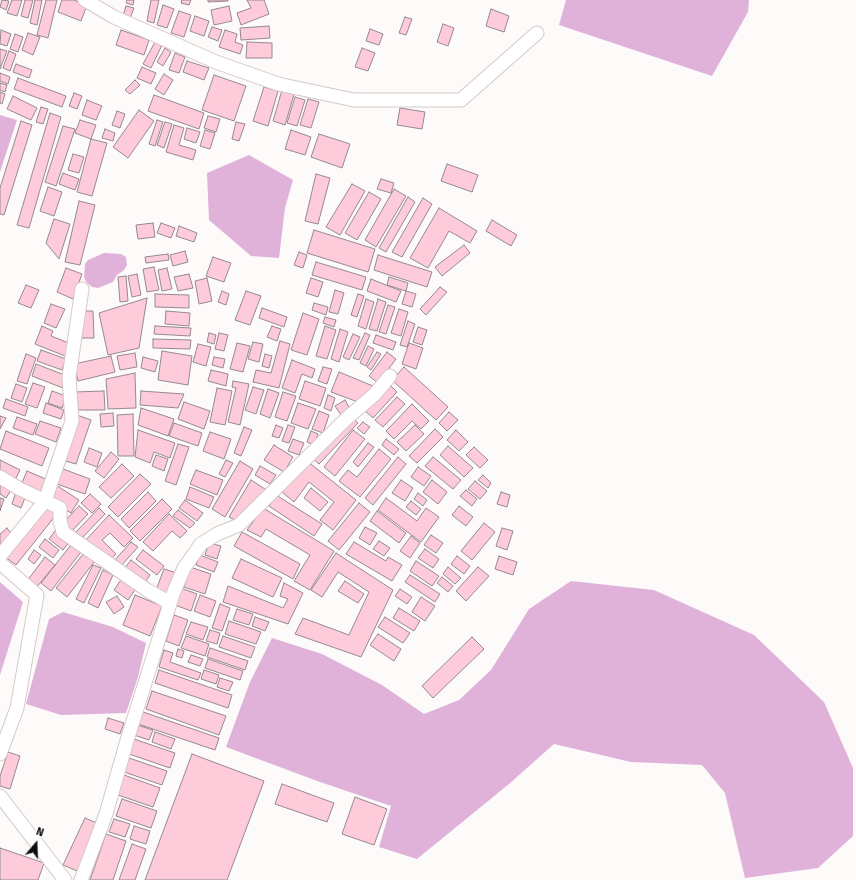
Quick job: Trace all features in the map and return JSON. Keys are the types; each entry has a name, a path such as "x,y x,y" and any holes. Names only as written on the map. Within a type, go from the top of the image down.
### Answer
{"street":[{"path":"85,0 114,17 216,62 278,84 354,100 461,100 536,33"},
{"path":"0,556 45,502 72,421 69,376 82,289"},
{"path":"81,880 106,814 128,737 170,603 184,568 201,544 217,534 239,525 346,418 374,395 390,376"},
{"path":"0,477 45,502 60,508 60,521 63,532 147,590 170,603"},
{"path":"0,563 37,595 17,708 0,754"},
{"path":"0,796 65,880"}],"shaded area":[{"path":"566,0 749,0 748,12 712,76 559,25"},
{"path":"0,115 17,120 0,172"},
{"path":"249,155 293,180 285,208 279,258 251,256 209,220 207,173"},
{"path":"104,253 121,254 126,257 127,265 124,270 117,275 113,282 98,288 92,287 84,278 85,264 88,260"},
{"path":"571,581 654,590 754,635 824,702 853,768 853,836 818,868 745,878 725,793 702,765 631,762 554,744 509,784 417,859 379,847 391,806 320,782 226,747 250,682 272,638 322,654 382,685 424,714 459,700 491,670 529,609"},
{"path":"0,582 23,602 0,675"},
{"path":"63,612 113,627 146,643 138,677 126,713 61,715 26,704 49,619"}],"building":[{"path":"2,0 9,1 6,10 0,7"},
{"path":"12,0 22,0 17,16 7,13"},
{"path":"25,0 33,0 28,18 21,16"},
{"path":"35,0 42,0 37,25 30,23"},
{"path":"46,0 57,0 48,38 37,35"},
{"path":"62,0 74,0 87,5 81,21 58,12"},
{"path":"127,0 134,0 133,5 126,3"},
{"path":"151,0 159,0 154,23 147,21"},
{"path":"182,0 191,0 189,5 181,3"},
{"path":"208,0 228,0 228,1 208,2"},
{"path":"247,0 264,0 269,14 241,25 237,13 251,8"},
{"path":"163,5 174,9 167,28 157,25"},
{"path":"126,6 134,8 130,18 123,16"},
{"path":"229,6 232,21 214,25 211,10"},
{"path":"491,9 509,16 504,32 486,26"},
{"path":"179,11 191,15 184,37 171,33"},
{"path":"195,16 209,21 204,36 190,31"},
{"path":"405,17 412,19 406,35 399,33"},
{"path":"443,24 454,28 448,46 437,42"},
{"path":"269,26 270,38 241,40 240,28"},
{"path":"212,27 222,30 218,41 208,37"},
{"path":"370,29 383,34 379,45 366,41"},
{"path":"1,30 11,34 7,46 0,44"},
{"path":"121,30 149,40 144,55 116,45"},
{"path":"225,30 237,34 235,42 243,45 240,54 219,47"},
{"path":"28,33 40,37 33,55 22,50"},
{"path":"15,34 23,37 18,52 10,49"},
{"path":"155,42 162,45 151,68 143,64"},
{"path":"247,42 272,43 272,58 246,58"},
{"path":"165,48 171,52 163,66 157,62"},
{"path":"362,48 375,53 368,71 355,67"},
{"path":"0,49 7,51 0,69"},
{"path":"9,51 16,54 10,71 3,68"},
{"path":"175,53 185,57 179,73 169,70"},
{"path":"187,61 209,68 204,80 183,72"},
{"path":"16,64 32,70 29,78 13,72"},
{"path":"142,67 156,73 151,84 137,78"},
{"path":"0,73 10,77 8,84 0,81"},
{"path":"164,74 173,80 164,95 155,89"},
{"path":"214,75 246,86 234,121 202,110"},
{"path":"18,78 66,96 62,107 14,89"},
{"path":"135,80 140,85 130,94 125,90"},
{"path":"0,83 7,85 5,92 0,90"},
{"path":"264,87 278,91 268,126 253,121"},
{"path":"282,90 294,94 285,125 273,121"},
{"path":"0,92 5,94 2,104 0,103"},
{"path":"74,93 82,96 77,109 69,106"},
{"path":"154,95 204,113 199,129 148,111"},
{"path":"13,96 37,108 31,120 7,109"},
{"path":"295,97 305,100 297,126 287,123"},
{"path":"308,99 319,102 311,128 300,125"},
{"path":"87,100 102,106 96,120 82,115"},
{"path":"41,107 48,109 43,124 36,122"},
{"path":"400,108 425,112 422,129 397,125"},
{"path":"139,110 154,121 128,158 113,147"},
{"path":"117,111 125,114 120,128 112,125"},
{"path":"50,113 61,117 29,228 17,225"},
{"path":"208,116 220,119 216,132 204,128"},
{"path":"80,120 96,125 91,139 75,133"},
{"path":"157,120 163,122 155,146 149,144"},
{"path":"21,121 32,125 4,215 0,214 0,188"},
{"path":"165,122 172,124 164,148 157,145"},
{"path":"236,122 245,124 239,141 232,139"},
{"path":"174,125 184,128 179,145 196,150 193,160 166,152"},
{"path":"63,126 75,129 56,186 45,182"},
{"path":"187,128 200,132 196,143 184,139"},
{"path":"105,129 115,133 113,141 102,138"},
{"path":"205,130 215,133 210,149 200,146"},
{"path":"291,130 311,137 305,155 285,149"},
{"path":"319,134 350,144 342,168 311,157"},
{"path":"91,139 107,143 92,196 77,192"},
{"path":"73,154 84,157 79,173 68,170"},
{"path":"447,164 478,175 472,192 441,181"},
{"path":"63,173 79,179 75,190 59,184"},
{"path":"316,174 330,178 318,224 305,221"},
{"path":"381,179 394,183 391,193 377,189"},
{"path":"352,184 365,191 340,235 326,227"},
{"path":"48,187 62,192 54,216 40,211"},
{"path":"394,189 406,196 376,247 365,240"},
{"path":"369,192 381,199 357,240 345,233"},
{"path":"408,197 415,202 386,252 379,248"},
{"path":"423,198 432,204 402,257 392,252"},
{"path":"79,201 95,205 80,265 65,262"},
{"path":"439,208 477,231 470,243 449,231 428,268 410,258"},
{"path":"54,219 70,224 59,259 46,243"},
{"path":"492,220 517,235 511,246 486,231"},
{"path":"153,223 155,237 138,239 136,225"},
{"path":"161,223 175,228 171,238 157,233"},
{"path":"179,226 197,233 194,242 176,236"},
{"path":"314,230 375,249 368,272 307,253"},
{"path":"464,245 470,253 442,276 435,267"},
{"path":"185,251 188,262 173,266 170,255"},
{"path":"299,252 307,255 303,268 294,265"},
{"path":"168,254 169,260 146,263 145,257"},
{"path":"378,255 432,272 427,287 374,270"},
{"path":"213,257 231,263 224,282 206,276"},
{"path":"316,262 366,277 362,290 312,275"},
{"path":"154,267 159,290 147,292 143,269"},
{"path":"66,268 82,274 73,299 57,292"},
{"path":"167,268 172,289 162,291 158,270"},
{"path":"137,274 141,295 132,297 128,276"},
{"path":"189,274 193,288 178,291 174,277"},
{"path":"126,276 128,301 120,302 118,277"},
{"path":"389,277 408,283 406,291 387,285"},
{"path":"207,278 212,301 199,304 195,281"},
{"path":"311,278 323,282 318,297 306,293"},
{"path":"371,279 401,291 396,302 367,291"},
{"path":"26,285 39,290 31,308 18,303"},
{"path":"440,287 447,292 426,315 420,309"},
{"path":"335,290 344,293 338,314 329,312"},
{"path":"222,291 229,294 226,305 218,302"},
{"path":"246,291 261,296 250,325 235,320"},
{"path":"406,291 416,294 412,307 402,304"},
{"path":"155,294 189,295 189,308 155,307"},
{"path":"358,294 364,296 357,317 351,315"},
{"path":"147,298 139,348 108,355 99,313"},
{"path":"366,299 374,302 366,329 358,326"},
{"path":"378,299 386,302 377,331 369,329"},
{"path":"314,303 328,307 326,315 312,310"},
{"path":"51,304 65,309 56,328 44,323"},
{"path":"388,305 395,307 386,334 379,332"},
{"path":"262,308 287,317 284,327 259,318"},
{"path":"399,309 408,312 401,336 391,333"},
{"path":"81,311 93,311 94,338 81,338"},
{"path":"166,311 190,313 189,326 165,324"},
{"path":"303,313 319,319 307,355 291,350"},
{"path":"325,317 336,320 334,327 323,323"},
{"path":"408,321 415,324 407,347 400,345"},
{"path":"42,326 53,331 51,336 71,344 65,356 35,344"},
{"path":"155,326 191,328 190,336 154,334"},
{"path":"272,326 281,329 277,341 267,337"},
{"path":"325,326 336,330 327,359 316,356"},
{"path":"418,327 427,330 422,345 413,342"},
{"path":"340,329 348,332 339,362 331,359"},
{"path":"209,333 216,335 214,344 207,342"},
{"path":"219,333 228,335 224,351 215,349"},
{"path":"365,333 370,335 359,360 353,358"},
{"path":"353,334 360,337 349,360 343,357"},
{"path":"376,335 396,342 393,350 373,343"},
{"path":"153,339 191,340 190,349 153,348"},
{"path":"280,341 290,344 279,388 253,382 256,370 271,373"},
{"path":"253,342 263,344 259,362 248,359"},
{"path":"237,343 250,346 243,372 230,369"},
{"path":"409,343 423,348 416,369 402,364"},
{"path":"198,344 211,347 206,366 193,362"},
{"path":"368,346 374,349 366,366 360,363"},
{"path":"41,350 66,359 62,370 37,361"},
{"path":"162,351 192,356 188,385 158,380"},
{"path":"377,352 381,354 371,370 367,367"},
{"path":"387,352 396,359 378,383 369,376"},
{"path":"135,353 137,367 120,370 117,356"},
{"path":"26,354 36,358 27,384 17,381"},
{"path":"265,354 272,356 269,368 262,366"},
{"path":"111,356 115,372 78,381 74,364"},
{"path":"143,357 158,361 155,372 141,368"},
{"path":"214,357 225,359 223,368 212,365"},
{"path":"292,360 315,369 312,378 302,374 295,393 282,388"},
{"path":"36,364 67,376 63,388 32,376"},
{"path":"323,367 332,369 327,384 318,381"},
{"path":"404,367 448,407 436,420 392,380"},
{"path":"211,370 228,374 226,386 208,381"},
{"path":"339,372 373,386 358,402 331,392"},
{"path":"135,373 136,408 108,409 106,379"},
{"path":"233,381 249,384 240,425 228,422 236,388 232,387"},
{"path":"305,381 326,388 320,406 299,399"},
{"path":"33,383 45,387 37,408 25,404"},
{"path":"16,384 27,388 22,402 11,398"},
{"path":"389,384 397,392 373,418 364,410"},
{"path":"253,387 264,390 256,414 245,410"},
{"path":"217,388 232,391 225,425 210,422"},
{"path":"268,389 279,393 270,418 260,414"},
{"path":"52,391 66,396 62,408 48,403"},
{"path":"104,391 105,410 74,410 74,392"},
{"path":"141,391 184,394 178,408 140,405"},
{"path":"283,392 296,396 287,421 275,417"},
{"path":"328,395 335,398 331,411 324,408"},
{"path":"397,397 405,404 383,427 375,420"},
{"path":"6,399 28,407 25,416 3,408"},
{"path":"345,400 350,409 341,415 335,406"},
{"path":"184,402 210,411 204,429 178,419"},
{"path":"46,403 64,410 61,419 43,413"},
{"path":"298,403 316,409 308,429 291,423"},
{"path":"412,404 429,421 421,429 412,421 394,439 386,431"},
{"path":"141,408 174,419 168,436 138,425"},
{"path":"319,411 329,415 323,433 312,429"},
{"path":"449,412 458,420 447,431 439,423"},
{"path":"113,413 114,426 101,427 100,414"},
{"path":"133,414 134,456 118,456 117,415"},
{"path":"77,415 91,420 76,464 62,460"},
{"path":"0,416 6,418 0,429"},
{"path":"17,417 37,424 33,435 13,428"},
{"path":"351,417 358,423 319,464 312,458"},
{"path":"40,421 61,428 56,442 35,434"},
{"path":"363,422 370,427 364,434 357,428"},
{"path":"174,423 202,433 198,446 169,436"},
{"path":"276,425 283,428 279,438 272,436"},
{"path":"288,425 295,427 289,443 282,441"},
{"path":"415,425 424,434 406,451 397,442"},
{"path":"244,427 252,430 241,456 234,453"},
{"path":"435,429 443,437 417,463 409,456"},
{"path":"138,430 175,443 170,458 154,452 150,463 135,457"},
{"path":"353,430 365,439 335,476 324,467"},
{"path":"456,430 468,442 459,451 447,440"},
{"path":"6,431 49,448 42,466 0,449"},
{"path":"311,431 318,434 314,445 307,442"},
{"path":"210,432 231,439 224,459 203,451"},
{"path":"293,439 304,443 299,455 288,451"},
{"path":"386,439 399,449 394,455 382,445"},
{"path":"368,443 374,447 358,467 353,462"},
{"path":"178,444 189,447 176,485 165,481"},
{"path":"274,445 293,457 284,472 264,460"},
{"path":"448,446 473,468 464,477 440,455"},
{"path":"474,447 488,460 480,468 466,455"},
{"path":"89,448 102,453 97,467 84,462"},
{"path":"379,449 391,459 360,497 339,481 348,470 357,477"},
{"path":"111,452 119,459 104,478 95,471"},
{"path":"156,455 168,459 164,471 152,466"},
{"path":"398,457 406,464 373,505 365,498"},
{"path":"433,457 461,480 453,489 425,466"},
{"path":"0,460 20,470 15,480 0,473"},
{"path":"226,460 233,463 225,477 219,474"},
{"path":"240,461 253,469 225,517 212,509"},
{"path":"307,461 356,500 333,530 320,520 334,502 309,482 294,502 282,492"},
{"path":"122,464 134,476 111,498 99,487"},
{"path":"260,466 276,475 270,484 255,475"},
{"path":"418,467 431,476 424,486 411,477"},
{"path":"63,469 90,479 85,494 57,484"},
{"path":"196,470 223,480 217,495 190,484"},
{"path":"27,471 48,480 42,494 21,485"},
{"path":"140,474 151,484 118,517 108,507"},
{"path":"483,475 491,483 488,488 478,480"},
{"path":"0,479 13,487 6,498 0,494"},
{"path":"251,480 268,491 239,522 229,517"},
{"path":"401,480 413,488 405,501 392,493"},
{"path":"432,480 447,492 438,504 423,492"},
{"path":"475,481 487,491 480,499 468,489"},
{"path":"56,485 79,500 71,513 51,501"},
{"path":"190,487 214,497 209,508 186,499"},
{"path":"311,488 328,502 320,511 304,498"},
{"path":"466,490 477,499 472,506 460,496"},
{"path":"16,492 26,495 21,508 12,504"},
{"path":"148,492 156,501 129,528 121,519"},
{"path":"501,492 510,495 507,507 497,504"},
{"path":"418,493 427,500 423,506 414,499"},
{"path":"90,494 101,504 92,513 81,503"},
{"path":"276,495 322,524 314,536 269,506"},
{"path":"0,498 4,499 0,511"},
{"path":"386,498 417,521 426,508 439,517 421,542 378,510"},
{"path":"162,499 172,509 140,541 130,531"},
{"path":"185,500 203,513 197,521 179,508"},
{"path":"411,501 421,509 416,515 406,507"},
{"path":"359,503 370,512 339,550 328,541"},
{"path":"45,506 56,515 16,565 5,557"},
{"path":"79,506 88,514 71,532 62,524"},
{"path":"459,506 473,517 466,526 452,515"},
{"path":"99,508 105,514 81,539 75,533"},
{"path":"263,508 334,551 310,590 294,581 310,555 266,529 261,537 247,530"},
{"path":"178,510 195,523 190,528 173,516"},
{"path":"377,511 406,533 399,543 370,521"},
{"path":"169,514 187,531 180,538 172,531 153,551 143,542"},
{"path":"109,515 133,538 124,547 110,533 102,540 116,554 110,560 84,542"},
{"path":"484,523 495,532 472,560 461,551"},
{"path":"365,527 377,533 370,545 359,538"},
{"path":"7,528 13,536 0,546 0,534"},
{"path":"502,528 513,531 507,550 496,546"},
{"path":"55,531 69,542 63,550 49,539"},
{"path":"242,532 300,564 293,579 234,546"},
{"path":"431,535 443,543 436,553 424,545"},
{"path":"411,536 420,543 410,558 400,551"},
{"path":"45,539 59,550 53,558 39,547"},
{"path":"379,541 390,548 384,556 373,549"},
{"path":"131,542 138,547 120,567 114,561"},
{"path":"354,542 386,561 388,557 402,565 392,581 346,554"},
{"path":"209,543 221,546 217,559 205,555"},
{"path":"71,545 81,552 51,591 41,583"},
{"path":"425,549 439,559 433,568 418,558"},
{"path":"34,550 41,555 34,564 28,559"},
{"path":"143,550 164,566 157,575 136,559"},
{"path":"84,553 95,561 67,597 56,588"},
{"path":"336,553 393,590 361,657 295,634 303,618 349,635 369,592 338,572 322,597 311,590"},
{"path":"200,555 218,562 214,572 196,565"},
{"path":"457,556 470,566 464,574 451,564"},
{"path":"499,556 517,562 513,575 495,569"},
{"path":"45,557 55,565 36,588 27,581"},
{"path":"241,559 282,578 273,597 232,578"},
{"path":"131,560 150,575 143,585 124,569"},
{"path":"416,561 439,576 432,586 410,571"},
{"path":"93,565 101,568 84,603 76,599"},
{"path":"190,567 211,574 205,594 184,587"},
{"path":"448,567 461,578 455,584 443,574"},
{"path":"478,567 489,576 466,601 456,591"},
{"path":"164,569 177,573 168,595 156,590"},
{"path":"103,570 113,575 98,608 88,603"},
{"path":"410,575 440,594 435,602 405,582"},
{"path":"123,577 137,587 128,600 114,590"},
{"path":"442,577 453,586 448,592 437,583"},
{"path":"345,581 364,594 358,603 338,591"},
{"path":"284,583 303,593 288,624 223,602 228,586 283,608 288,599 280,596"},
{"path":"181,588 197,594 191,611 175,605"},
{"path":"400,589 412,597 407,604 395,596"},
{"path":"135,595 162,606 150,636 123,625"},
{"path":"200,595 216,601 210,617 194,611"},
{"path":"117,596 124,607 114,614 106,602"},
{"path":"421,597 435,606 425,621 412,612"},
{"path":"220,604 230,608 222,631 212,628"},
{"path":"399,608 420,621 414,631 393,618"},
{"path":"237,609 253,614 249,625 233,620"},
{"path":"174,615 188,620 179,646 166,641"},
{"path":"255,617 269,622 265,631 252,626"},
{"path":"385,617 410,633 403,643 378,627"},
{"path":"229,621 261,632 256,644 225,634"},
{"path":"191,622 208,627 203,640 186,634"},
{"path":"210,630 220,633 217,644 206,641"},
{"path":"378,634 401,649 394,661 370,645"},
{"path":"186,636 209,644 205,656 181,648"},
{"path":"223,636 255,647 251,658 219,647"},
{"path":"472,637 484,649 433,698 422,686"},
{"path":"210,648 248,661 245,670 207,657"},
{"path":"178,649 184,651 182,658 176,656"},
{"path":"164,650 173,653 170,662 201,673 198,680 159,667"},
{"path":"191,655 203,659 200,666 188,662"},
{"path":"208,659 243,671 240,680 205,668"},
{"path":"159,670 232,695 228,708 155,683"},
{"path":"204,670 219,675 216,684 201,679"},
{"path":"220,678 233,682 229,691 217,687"},
{"path":"152,691 226,716 219,735 146,709"},
{"path":"143,712 219,738 215,750 138,724"},
{"path":"108,718 124,723 120,734 105,729"},
{"path":"137,725 153,730 149,740 134,735"},
{"path":"155,732 175,739 171,749 152,742"},
{"path":"134,739 175,753 170,768 129,754"},
{"path":"8,752 20,756 10,789 0,786 0,776"},
{"path":"192,754 264,781 227,880 145,880"},
{"path":"129,758 167,771 162,785 124,772"},
{"path":"124,775 160,788 153,807 118,795"},
{"path":"282,784 334,803 327,822 275,804"},
{"path":"355,797 387,809 374,845 342,834"},
{"path":"122,799 157,811 151,828 116,816"},
{"path":"85,818 99,824 77,871 63,865"},
{"path":"114,819 130,824 125,837 109,832"},
{"path":"134,826 150,831 146,844 130,839"},
{"path":"106,834 126,841 113,880 90,880"},
{"path":"132,844 146,849 135,880 119,880"},
{"path":"0,848 44,863 38,880 0,880"}]}
